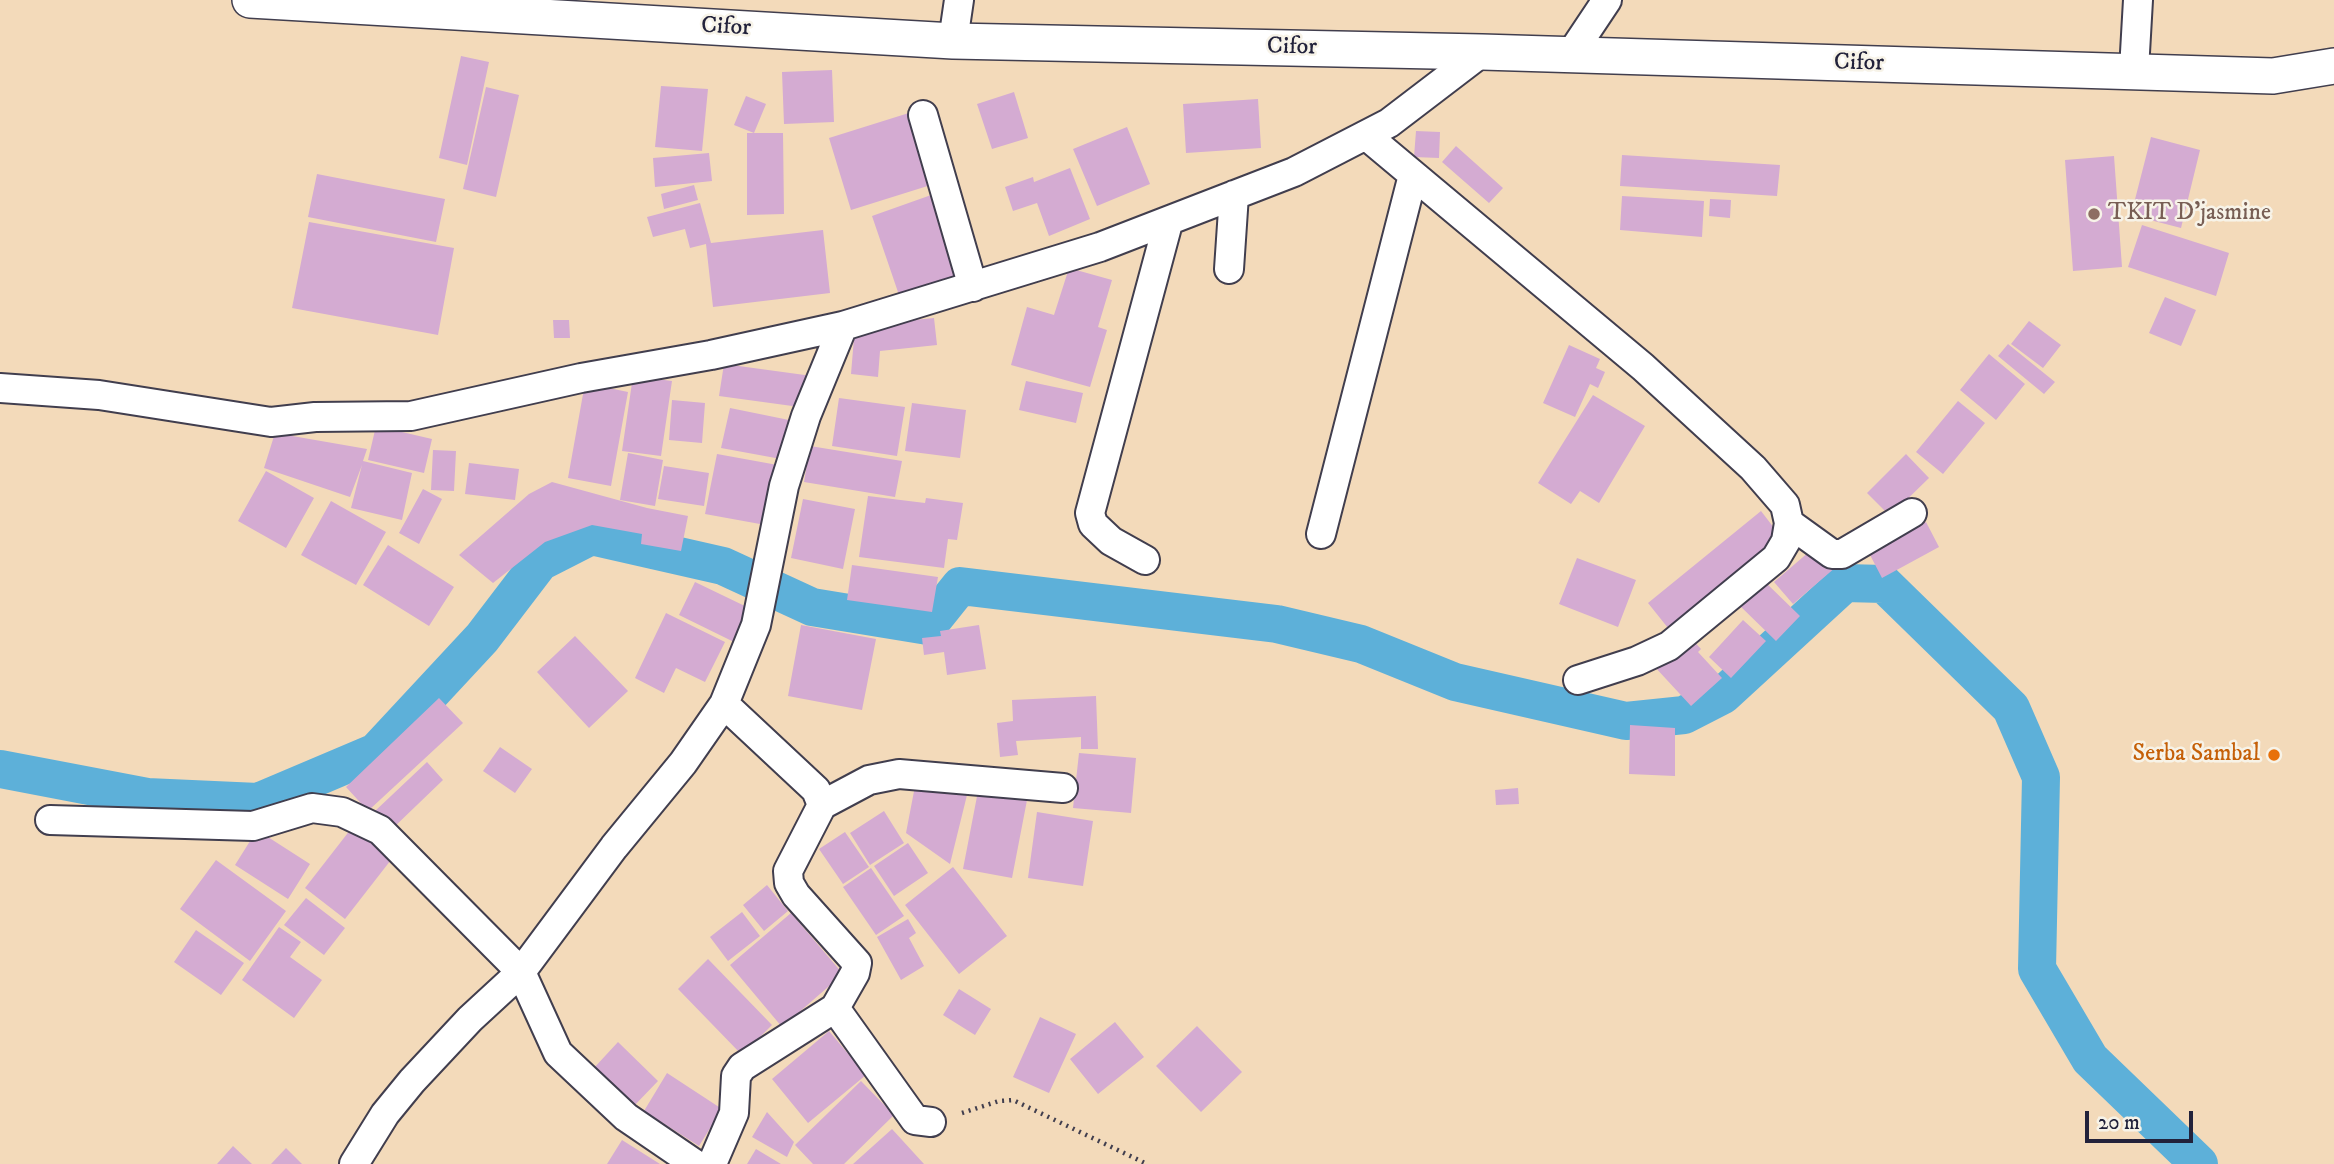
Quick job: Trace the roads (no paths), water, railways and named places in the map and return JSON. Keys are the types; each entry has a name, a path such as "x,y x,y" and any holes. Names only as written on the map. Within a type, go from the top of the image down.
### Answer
{"street":[{"name":"Cifor","path":"250,0 953,41 1482,52 1569,57 2134,70 2273,76 2334,66"},
{"path":"953,41 959,0"},
{"path":"1569,57 1607,0"},
{"path":"2134,70 2138,0"},
{"path":"0,388 99,395 271,422 314,417 411,416 581,378 711,355 843,326 1168,223 1294,172 1368,137 1482,52"},
{"path":"923,116 973,287"},
{"path":"1368,137 1623,350 1754,468 1785,505 1789,523 1786,541 1776,558 1669,646 1637,661 1578,681"},
{"path":"1321,534 1413,175"},
{"path":"1228,269 1234,195"},
{"path":"1145,560 1111,541 1093,524 1090,513 1168,223"},
{"path":"354,1164 385,1114 435,1055 521,972 614,847 683,763 724,704 756,625 784,486 806,416 843,326"},
{"path":"1789,523 1832,554 1842,554 1912,513"},
{"path":"724,704 816,790 822,805"},
{"path":"712,1164 722,1147 734,1113 733,1087 742,1067 835,1008 855,973 857,963 796,895 788,871 822,805 869,780 899,774 1063,788"},
{"path":"50,820 253,827 312,808 342,812 380,830 521,972 558,1053 626,1117 695,1164"},
{"path":"835,1008 915,1120 931,1122"}],"waterway":[{"path":"0,769 147,797 258,802 376,752 482,638 540,562 591,536 723,566 812,607 928,626 960,586 1277,624 1361,644 1455,682 1626,721 1684,715 1723,695 1845,583 1884,584 2011,708 2041,777 2037,969 2090,1059 2199,1164"}],"place":[{"name":"TKIT D'jasmine","path":"2094,214"},
{"name":"Serba Sambal","path":"2274,755"}]}
